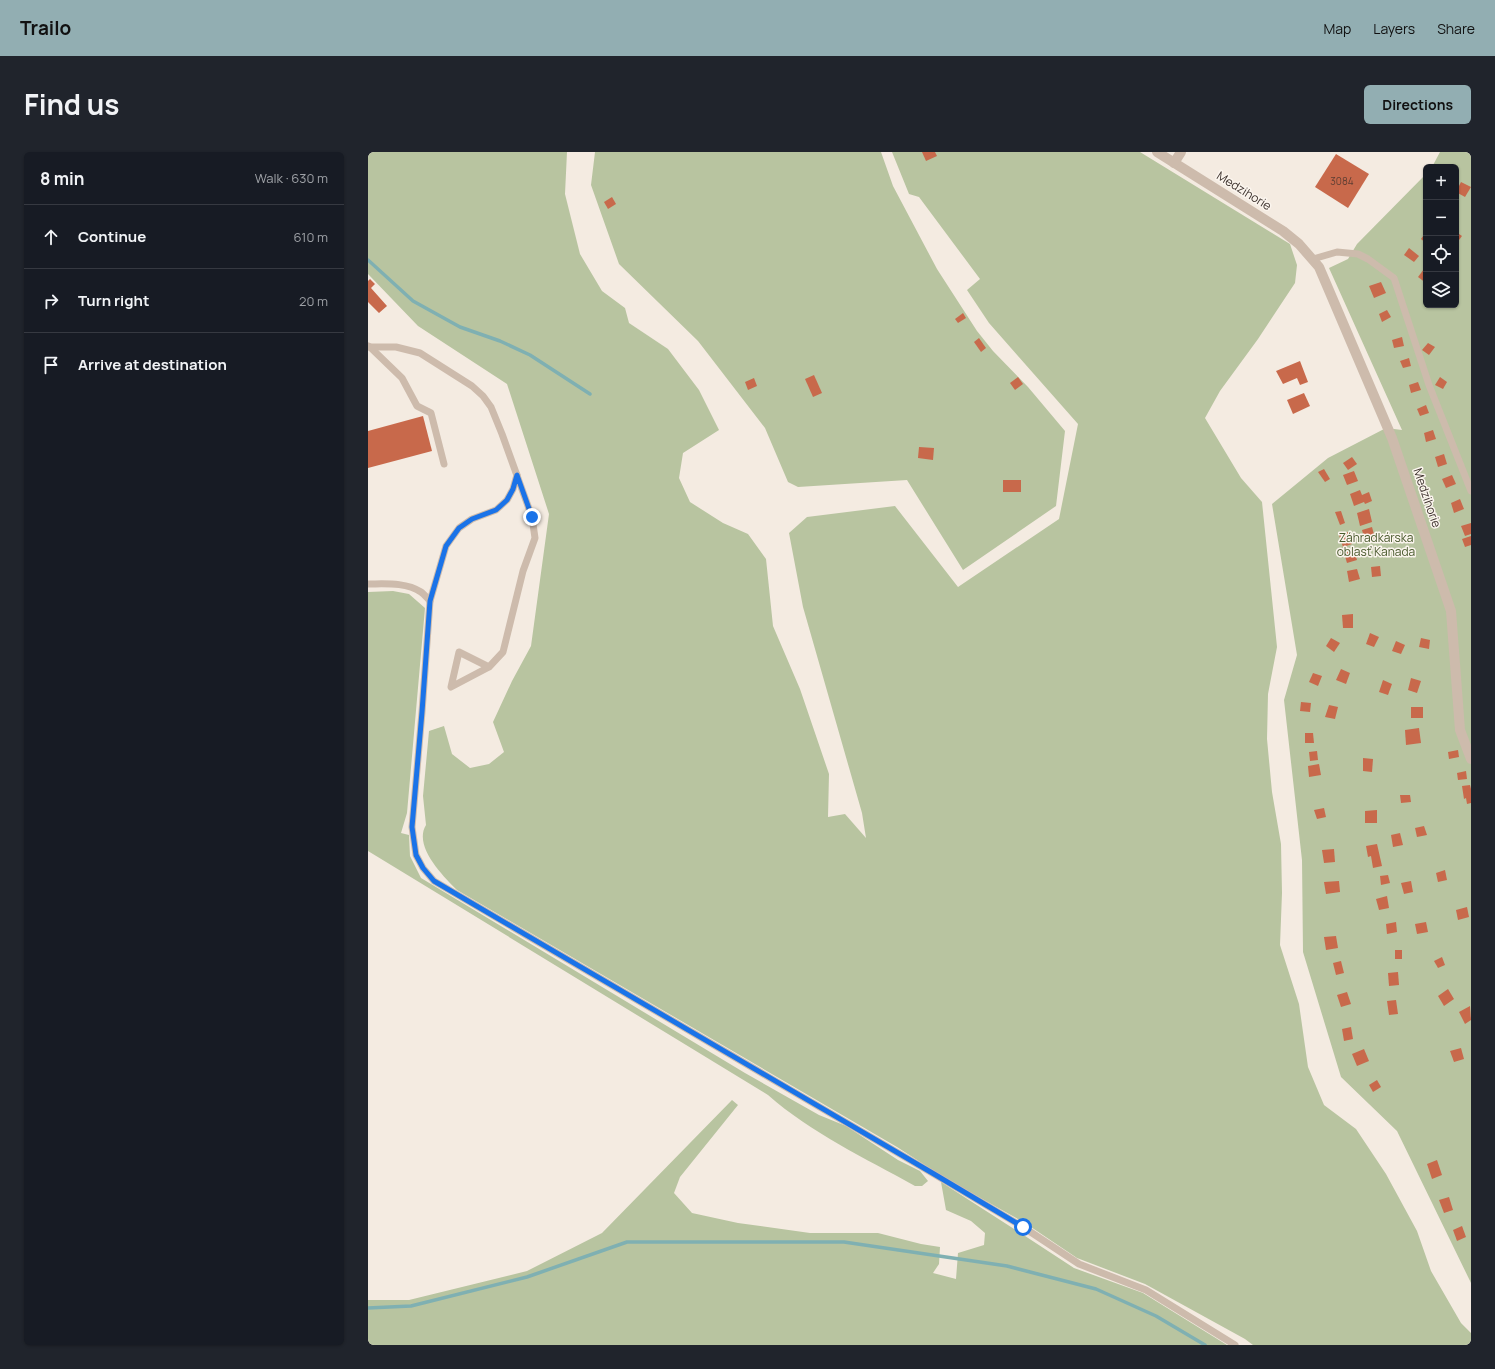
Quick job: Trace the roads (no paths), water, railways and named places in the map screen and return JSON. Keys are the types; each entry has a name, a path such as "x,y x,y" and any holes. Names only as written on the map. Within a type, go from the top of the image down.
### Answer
{"street":[{"name":"Medzihorie","path":"1157,152 1283,231 1299,244 1319,268 1392,438 1451,610 1460,730 1471,759"},
{"path":"1174,163 1181,152"}],"lane":[{"path":"1313,259 1337,252 1358,254 1368,259 1394,278 1428,385 1471,491"},
{"path":"369,347 402,378 417,406 431,413 444,464"},
{"path":"369,347 396,348 420,353 472,386 483,396 491,407 502,434 532,517 534,538 523,572 503,652 489,667 471,678 451,687 459,652 489,667"},
{"path":"517,475 513,489 507,500 496,510 472,519 459,528 446,546 430,601 412,827 416,855 423,868 434,881 934,1174 1023,1227 1079,1264 1146,1290 1235,1345"},
{"path":"368,584 398,584 411,587 421,592 430,601"}],"waterway":[{"path":"368,260 413,301 460,327 500,341 530,355 590,394"},
{"path":"368,1308 411,1306 527,1277 627,1242 844,1242 1007,1266 1096,1289 1156,1316 1205,1345"}],"park label":[{"name":"Záhradkárska oblasť Kanada","path":"1376,545"}]}
